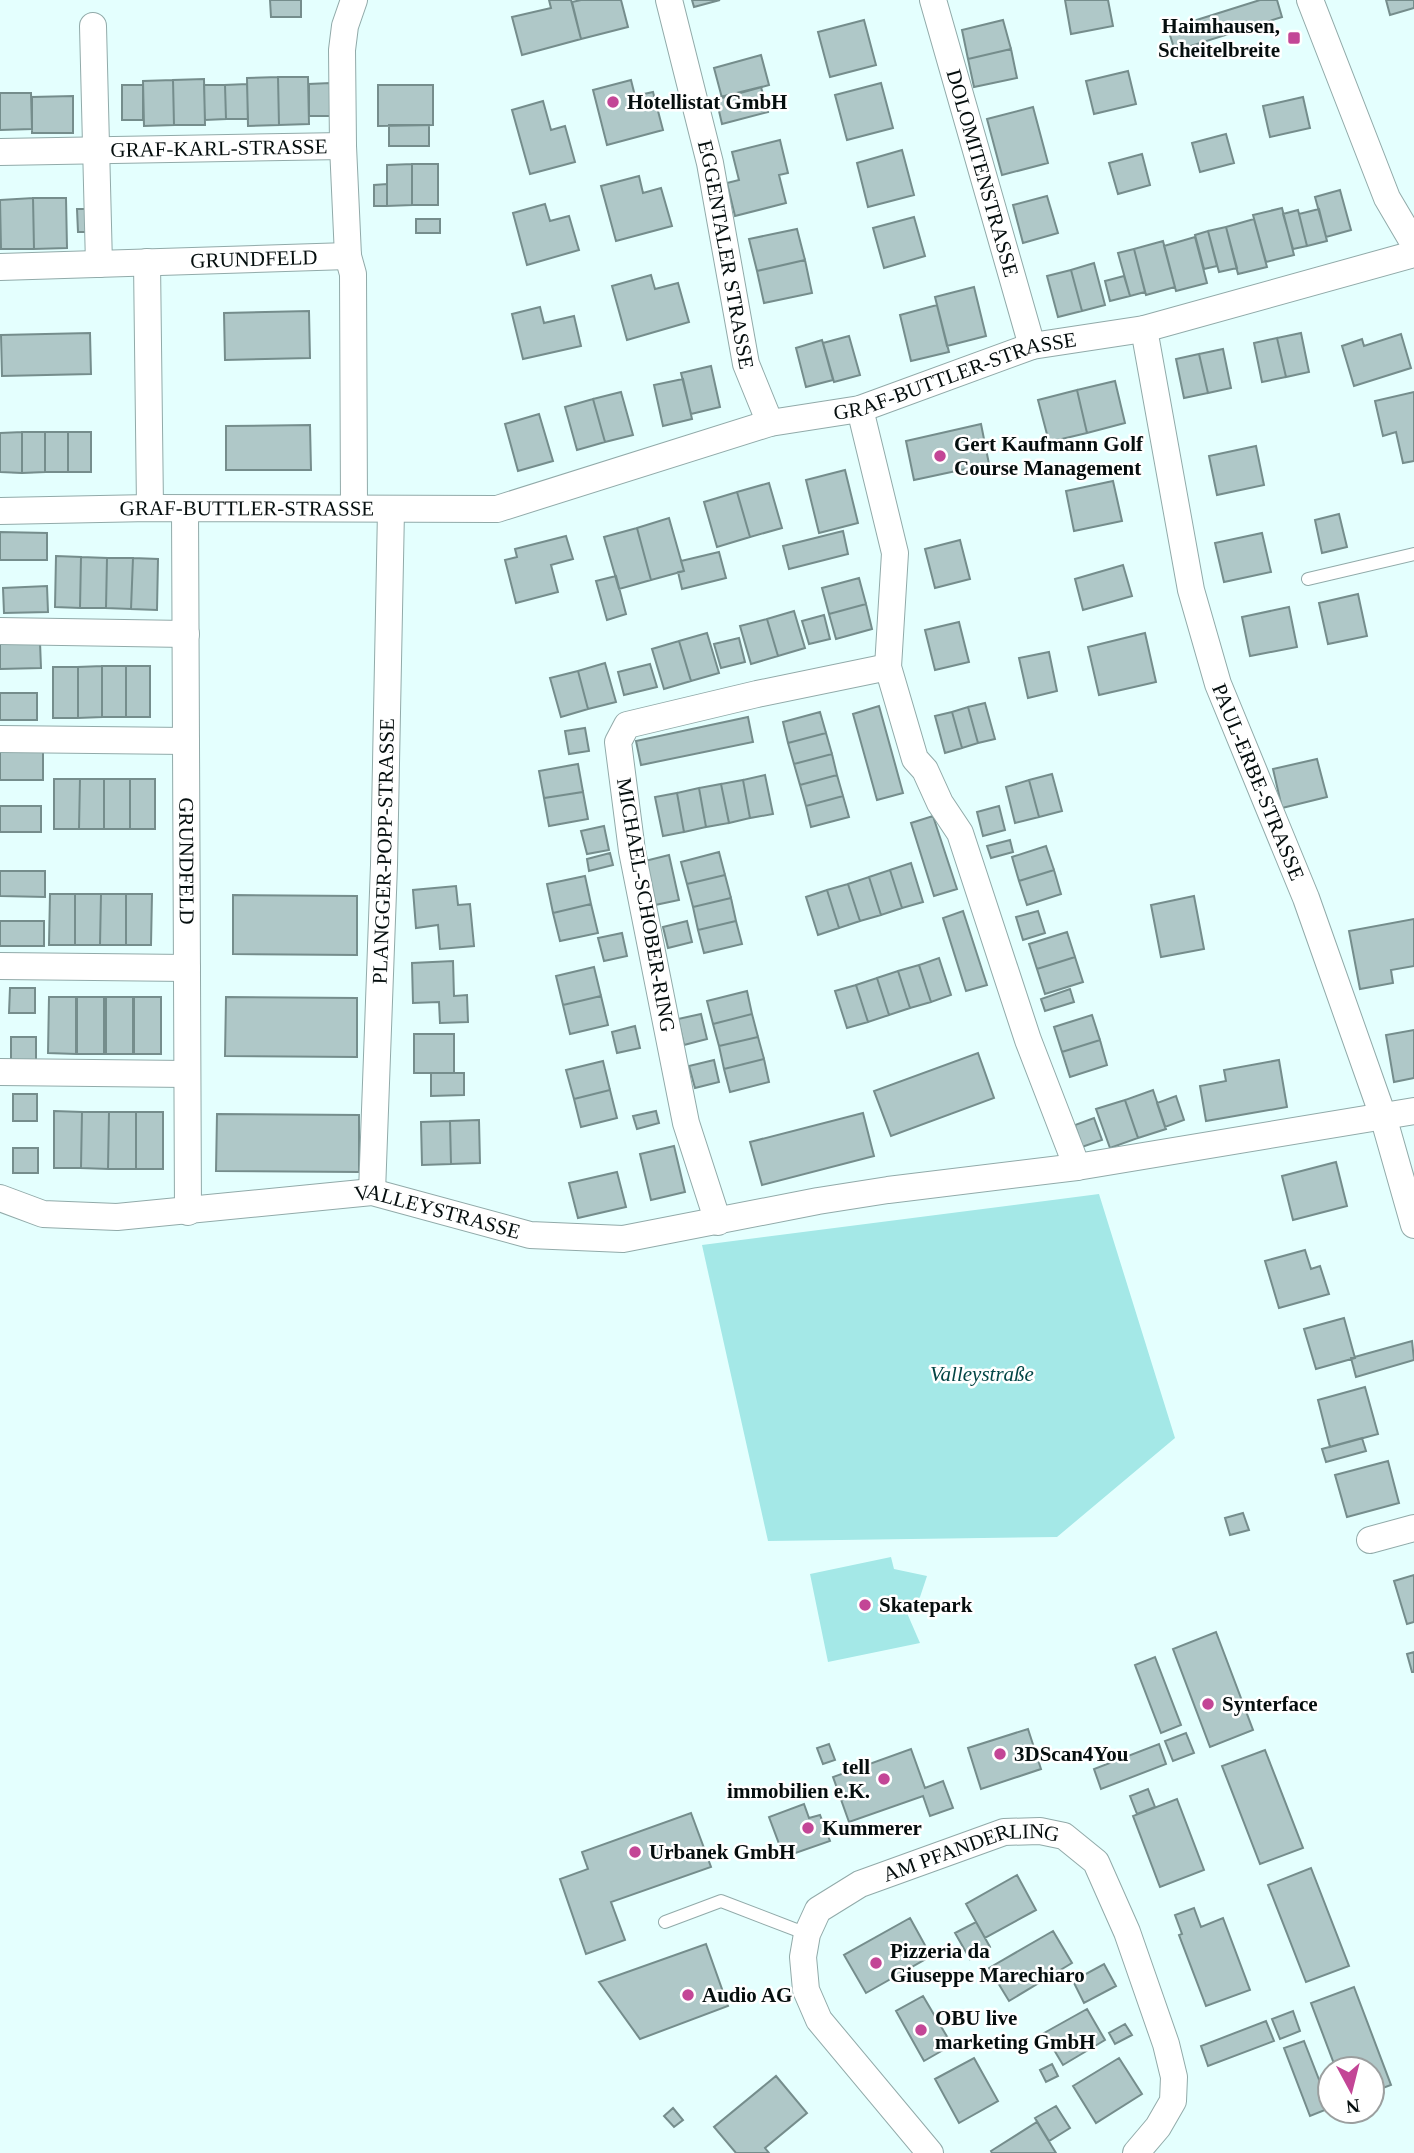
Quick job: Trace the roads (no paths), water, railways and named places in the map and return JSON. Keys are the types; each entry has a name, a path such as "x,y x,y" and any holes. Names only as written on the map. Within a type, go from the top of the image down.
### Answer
{"street":[{"name":"GRUNDFELD","path":"147,262 348,256 342,50 345,26 354,0"},
{"name":"EGGENTALER STRASSE","path":"669,0 710,163 746,364 769,424"},
{"name":"DOLOMITENSTRASSE","path":"933,0 1032,346"},
{"path":"1310,0 1387,198 1414,244"},
{"name":"GRAF-KARL-STRASSE","path":"93,26 99,264"},
{"name":"GRAF-KARL-STRASSE","path":"0,152 343,146"},
{"name":"GRAF-BUTTLER-STRASSE","path":"0,511 150,508 495,509 769,424 860,409 1032,346 1144,329 1414,254"},
{"path":"348,256 353,274 354,509"},
{"path":"0,267 147,262 150,508"},
{"name":"PAUL-ERBE-STRASSE","path":"1144,329 1191,590 1218,684 1306,898 1383,1116 1414,1225"},
{"path":"860,409 895,553 888,667 915,759 925,770 940,803 960,833 1028,1040 1077,1167"},
{"name":"GRUNDFELD","path":"185,509 188,1212"},
{"name":"PLANGGER-POPP-STRASSE","path":"372,1192 384,865 391,510"},
{"path":"0,632 186,634"},
{"name":"MICHAEL-SCHOBER-RING","path":"718,1222 686,1123 632,851 618,742 627,725 888,667"},
{"path":"0,739 186,741"},
{"path":"0,966 187,968"},
{"path":"0,1072 187,1074"},
{"name":"VALLEYSTRASSE","path":"0,1198 43,1214 117,1217 372,1192 530,1235 623,1239 888,1190 1077,1167 1414,1111"},
{"path":"1370,1541 1414,1528"},
{"name":"AM PFANDERLING","path":"930,2153 819,2020 806,1990 803,1957 807,1934 818,1910 860,1884 1004,1832 1040,1831 1064,1836 1096,1862 1127,1932 1166,2044 1174,2077 1173,2101 1158,2127 1136,2153"}],"lane":[{"path":"1308,579 1414,554"},
{"path":"664,1922 721,1901 807,1934"}],"place":[{"name":"Haimhausen, Scheitelbreite","path":"1294,38"},
{"name":"Hotellistat GmbH","path":"613,102"},
{"name":"Gert Kaufmann Golf Course Management","path":"940,456"},
{"name":"Skatepark","path":"865,1605"},
{"name":"Synterface","path":"1208,1704"},
{"name":"3DScan4You","path":"1000,1754"},
{"name":"tell immobilien e.K.","path":"884,1779"},
{"name":"Kummerer","path":"808,1828"},
{"name":"Urbanek GmbH","path":"635,1852"},
{"name":"Pizzeria da Giuseppe Marechiaro","path":"876,1963"},
{"name":"Audio AG","path":"688,1995"},
{"name":"OBU live marketing GmbH","path":"921,2030"}],"park label":[{"name":"Valleystraße","path":"982,1374"}]}
